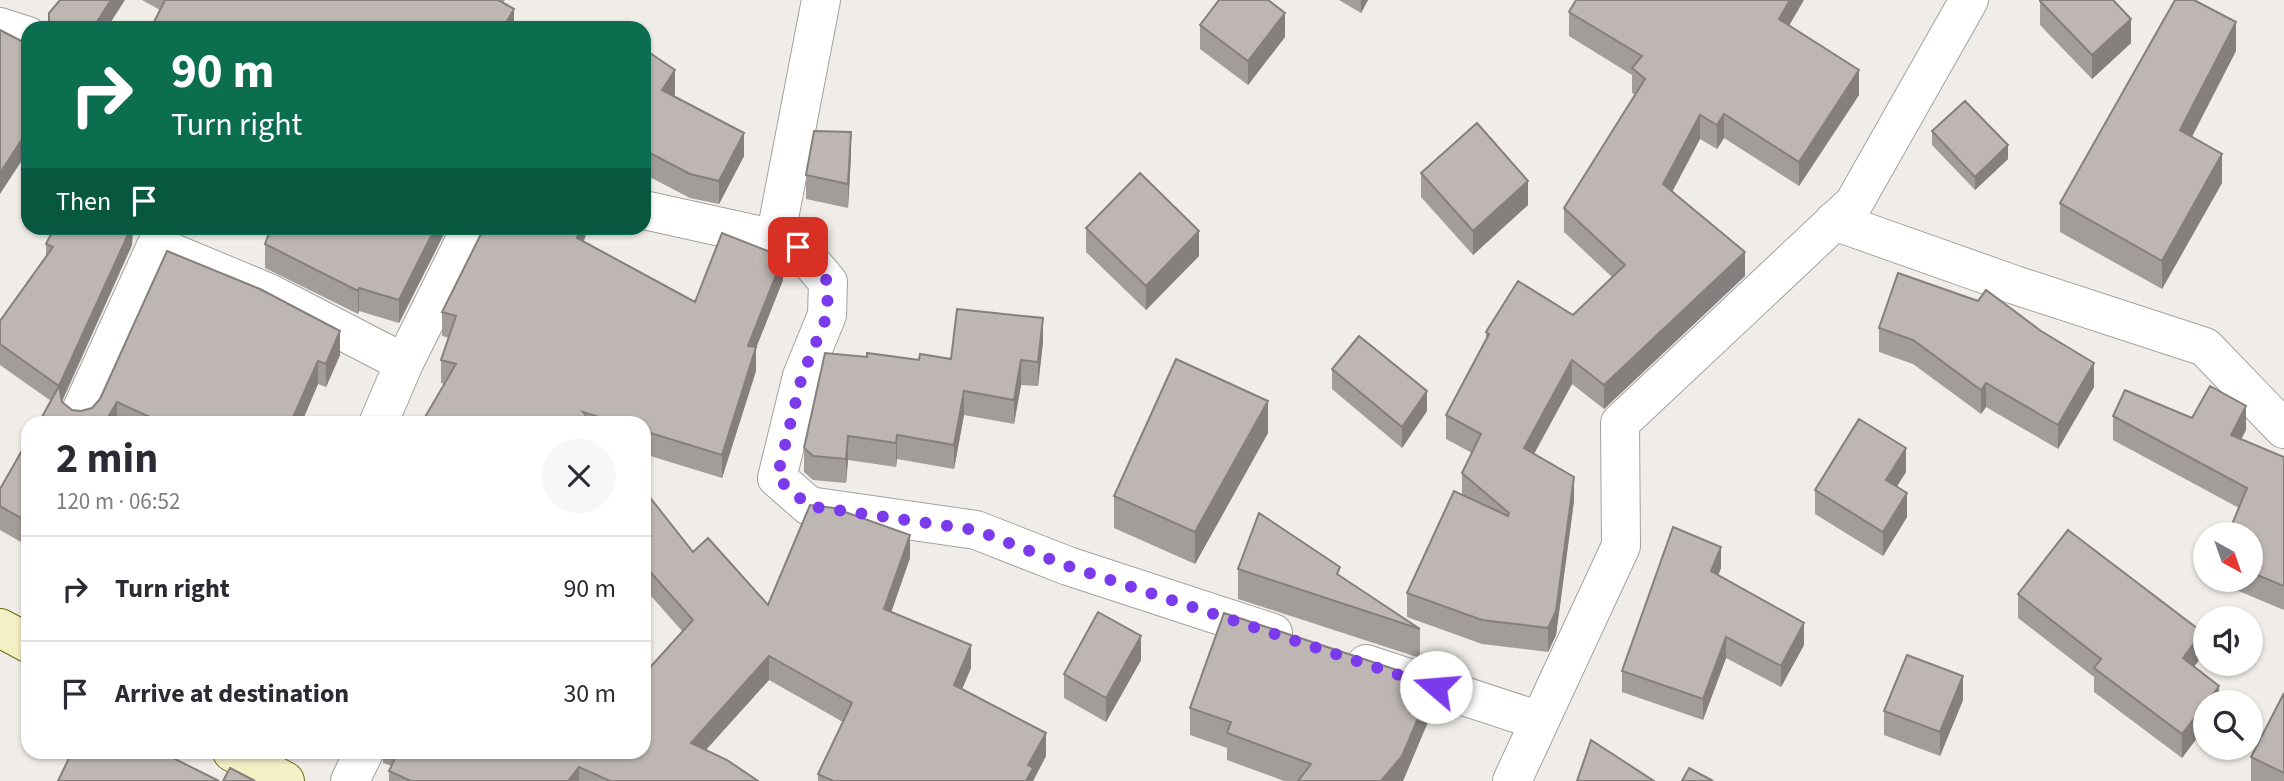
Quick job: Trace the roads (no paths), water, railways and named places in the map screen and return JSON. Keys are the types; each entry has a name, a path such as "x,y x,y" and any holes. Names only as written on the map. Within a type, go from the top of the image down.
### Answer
{"main road":[{"path":"0,628 21,639"},
{"path":"245,759 285,781"}],"street":[{"path":"775,239 821,0"},
{"path":"1512,781 1621,546 1620,423 1854,202 1969,0"},
{"path":"0,27 21,34"},
{"path":"651,212 775,239 798,247 828,282 827,316 802,376 777,478 809,506 976,530 1068,566 1540,722"},
{"path":"1834,221 2015,285 2205,347 2284,429"},
{"path":"381,416 404,363 468,235"},
{"path":"80,413 156,246 269,293 404,363"},
{"path":"350,781 361,759"}]}
